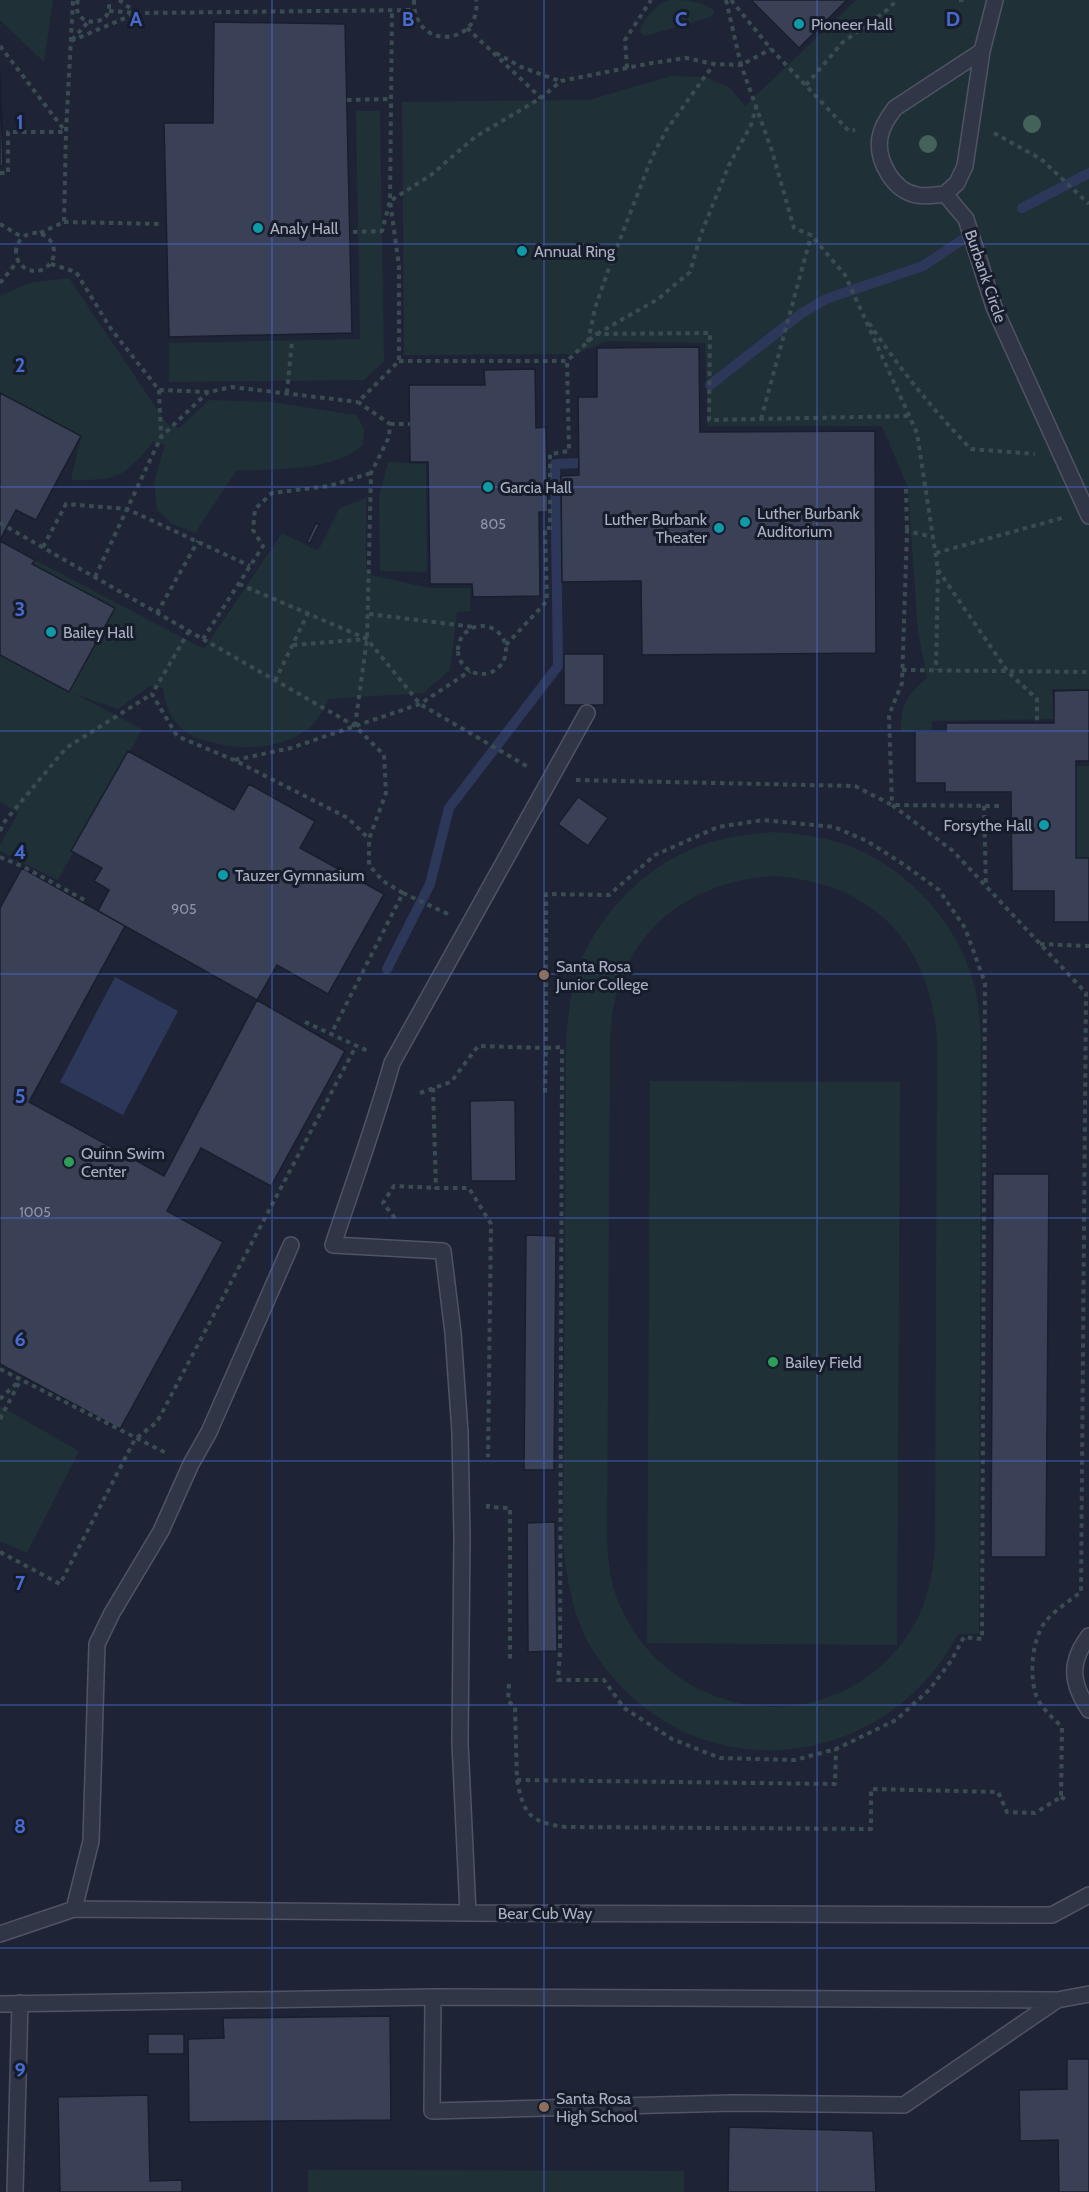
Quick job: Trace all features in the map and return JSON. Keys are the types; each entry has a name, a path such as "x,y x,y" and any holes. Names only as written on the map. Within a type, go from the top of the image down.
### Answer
{"lane":[{"path":"982,51 894,108 885,122 879,138 880,155 886,172 898,186 914,195 928,197 945,194 957,183 965,166 982,51 995,0"},
{"name":"Burbank Circle","path":"945,194 966,219 994,307 1088,514"},
{"path":"468,1913 460,1743 462,1537 460,1432 453,1333 443,1251 333,1245 381,1103 386,1060 587,713"},
{"path":"74,1909 91,1840 97,1644 112,1613 161,1531 191,1464 209,1432 291,1245"},
{"path":"1089,1636 1081,1647 1075,1663 1075,1680 1080,1696 1089,1710"},
{"name":"Bear Cub Way","path":"0,1934 74,1909 468,1913 1052,1914 1089,1895"},
{"path":"0,2004 433,1997 1057,2000 1089,1994"},
{"path":"433,1997 432,2111 732,2103 904,2105 1057,2000"},
{"path":"15,2192 20,2004"}],"path":[{"path":"64,222 72,0"},
{"path":"78,0 79,15 88,22 103,20 109,11 108,0"},
{"path":"120,0 138,13"},
{"path":"414,0 414,10 423,28 442,37 452,36 467,28 475,16 476,0"},
{"path":"627,68 625,40 651,0"},
{"path":"726,0 741,66 772,152 794,228 811,236 845,275 917,433 938,570 936,670"},
{"path":"731,0 771,48 849,130 882,129"},
{"path":"806,85 842,43 897,0"},
{"path":"959,0 964,0"},
{"path":"109,11 138,13 414,10"},
{"path":"358,402 399,361 399,266 390,201 392,11"},
{"path":"71,40 138,13"},
{"path":"71,40 88,22"},
{"path":"467,28 541,98"},
{"path":"0,46 66,132"},
{"path":"488,48 521,67 561,81"},
{"path":"353,231 382,231 390,201 431,175 476,137 541,98 561,81 686,58 714,64 741,66 771,48"},
{"path":"588,342 610,265 652,157 667,129 714,64"},
{"path":"347,100 391,99"},
{"path":"399,361 567,361 596,334 658,299 690,272 701,234 729,165 751,125 756,107"},
{"path":"972,121 1041,159 1089,204"},
{"path":"0,173 8,173 8,132 66,132"},
{"path":"40,233 64,222 161,224"},
{"path":"0,224 22,237"},
{"path":"27,233 40,233 46,235 54,245 55,252 51,264 34,271 27,270 18,261 16,248 27,233"},
{"path":"761,419 811,236"},
{"path":"0,284 18,261"},
{"path":"51,264 76,273 111,329 159,390 161,437"},
{"path":"862,312 885,348 938,416 971,449 1038,454"},
{"path":"596,334 710,333 710,420 910,416"},
{"path":"287,393 291,341"},
{"path":"506,645 547,601 544,528 550,528 550,454 569,451 567,361"},
{"path":"159,390 209,392 232,387 358,402 390,424 410,424"},
{"path":"95,577 161,437 209,392"},
{"path":"355,726 367,639 371,473 389,437 390,424"},
{"path":"203,639 263,546 253,530 255,509 272,493 329,486 371,473"},
{"path":"892,805 889,715 902,683 907,531 906,489"},
{"path":"43,547 66,504 127,508 250,566"},
{"path":"936,553 1088,514"},
{"path":"0,523 355,726 384,755 387,793 369,839 369,865 383,881 402,893 432,906"},
{"path":"907,531 933,537"},
{"path":"156,613 198,541"},
{"path":"938,570 1008,672 1037,699 1037,721"},
{"path":"239,584 367,639 420,704 550,780 855,786 892,805 953,851 1086,993 1083,1593 1046,1621 1039,1633 1034,1647 1033,1679 1036,1695 1045,1710 1062,1727 1061,1797"},
{"path":"275,681 308,613"},
{"path":"368,614 475,627 483,626 498,631 506,645 507,653 493,672 477,674 470,671 460,659 458,651 462,636 475,627"},
{"path":"0,831 2,819 66,748 152,694 189,631"},
{"path":"293,645 367,639"},
{"path":"902,670 1089,672"},
{"path":"234,760 291,748 420,704 470,671"},
{"path":"152,694 177,736 234,760 348,818 369,839"},
{"path":"892,805 1000,806"},
{"path":"984,806 986,886"},
{"path":"420,1093 451,1082 478,1046 546,1048 562,1047 560,1652 558,1680 604,1680 624,1708 672,1739 720,1758 795,1760 836,1749 896,1720 929,1690 951,1661 964,1637 982,1639 985,983 965,928 939,890 867,841 834,827 763,820 718,827 655,855 609,894 546,894 546,1048 545,1095"},
{"path":"0,857 24,867 88,902"},
{"path":"331,1034 402,893"},
{"path":"1040,944 1089,946"},
{"path":"304,1022 386,1060"},
{"path":"0,1552 60,1584 135,1439 157,1422 356,1046"},
{"path":"395,1218 383,1203 394,1186 436,1188"},
{"path":"0,1369 148,1445"},
{"path":"0,1399 21,1379"},
{"path":"0,1419 21,1379"},
{"path":"509,1684 508,1701 516,1707 517,1780 520,1798 530,1815 543,1824 565,1827 870,1829 871,1789 998,1792 1007,1812 1026,1813 1035,1813 1061,1797"},
{"path":"517,1780 835,1784 836,1749"},
{"path":"1061,1797 1066,1800"}],"shaded area":[{"path":"0,0 53,0 44,62 0,20"},
{"path":"668,0 699,3 710,7 714,11 713,15 645,36 640,32 647,17 654,9"},
{"path":"856,0 1089,0 1089,689 1052,689 1055,719 932,721 932,730 901,732 902,714 906,701 927,678 918,632 908,488 882,426 708,426 705,343 608,341 575,354 404,355 402,102 589,100 671,76 706,77 730,88 745,106"},
{"path":"356,111 380,111 384,361 364,380 169,382 169,343 360,339"},
{"path":"69,278 167,424 179,428 209,400 271,402 356,415 364,429 363,445 350,454 319,465 236,471 195,533 171,523 157,510 154,482 165,445 154,441 127,469 110,478 71,480 81,436 0,393 0,296 29,283"},
{"path":"388,462 426,464 427,572 380,571 379,497"},
{"path":"366,498 366,574 429,588 470,588 470,611 457,612 450,670 423,693 329,699 308,729 285,741 259,747 219,744 191,735 178,725 171,714 163,688 150,686 118,709 75,694 142,729 58,880 0,851 0,845 18,813 0,802 0,655 69,692 115,608 32,564 35,560 204,649 282,533 318,551 339,509"},
{"path":"1072,766 1089,766 1089,858 1072,858"},
{"path":"774,832 822,838 860,851 882,862 921,893 952,932 963,954 976,993 981,1040 979,1634 958,1634 923,1683 880,1718 831,1741 778,1750 725,1745 674,1727 629,1694 591,1647 579,1622 571,1596 563,1543 566,1038 576,975 585,952 611,911 646,876 688,851 711,842","holes":["774,876 809,881 840,891 867,905 890,924 908,946 922,974 932,1005 937,1040 935,1544 929,1587 918,1617 913,1627 882,1665 844,1691 801,1704 758,1706 715,1696 675,1675 642,1643 615,1594 607,1543 610,1038 616,994 628,963 642,941 659,922 678,907 700,894 748,879"]},
{"name":"Bailey Field","path":"650,1081 900,1082 897,1645 647,1643"},
{"path":"0,1406 79,1451 27,1553 0,1541"},
{"path":"308,2170 684,2171 684,2192 308,2192"}],"water":[{"path":"115,977 178,1011 123,1115 60,1082"}],"building":[{"name":"Pioneer Hall","path":"751,0 847,0 799,48"},
{"name":"Analy Hall","path":"214,22 345,24 352,333 169,337 164,123 213,123"},
{"path":"0,73 3,166 0,166"},
{"name":"Luther Burbank Theater","path":"699,347 700,432 875,431 876,653 642,655 641,581 562,582 561,476 579,475 578,397 597,397 597,348"},
{"name":"Garcia Hall","path":"535,369 536,428 546,427 548,512 539,512 540,596 473,597 472,584 430,584 428,462 410,462 409,385 485,385 484,370"},
{"path":"0,393 81,436 36,520 16,510 0,540"},
{"path":"316,523 319,525 310,543 307,542"},
{"name":"Bailey Hall","path":"0,541 35,560 32,564 115,608 69,692 0,655"},
{"path":"564,654 604,654 604,705 564,705"},
{"name":"Forsythe Hall","path":"1089,690 1089,761 1076,761 1076,858 1089,858 1089,922 1054,922 1054,891 1012,891 1011,792 945,792 945,783 915,783 915,731 946,731 946,723 1054,723 1054,691"},
{"name":"Tauzer Gymnasium","path":"128,751 234,810 249,784 315,821 300,848 384,894 328,994 277,965 257,1000 98,911 109,890 94,881 102,868 71,851"},
{"path":"578,797 608,818 588,846 558,824"},
{"name":"Quinn Swim Center","path":"22,868 125,926 29,1102 164,1176 257,1000 345,1051 271,1186 201,1148 167,1211 223,1242 120,1429 0,1364 0,908"},
{"path":"515,1100 516,1181 471,1181 470,1101"},
{"path":"993,1174 1049,1174 1046,1557 991,1557"},
{"path":"526,1235 556,1236 554,1470 524,1470"},
{"path":"555,1522 557,1651 528,1652 527,1523"},
{"path":"390,2016 391,2120 189,2122 188,2039 224,2038 223,2018"},
{"path":"148,2034 184,2034 184,2054 148,2054"},
{"path":"1067,2059 1089,2059 1089,2192 1059,2192 1058,2140 1020,2141 1019,2090 1067,2089"},
{"path":"148,2095 150,2181 182,2180 182,2192 60,2192 58,2097"},
{"path":"729,2127 873,2131 876,2192 728,2192"}],"waterway":[{"path":"1022,208 1089,173"},
{"path":"710,385 802,313 826,299 923,266 962,240"},
{"path":"387,969 430,884 449,808 558,666 555,464 579,463"}],"place":[{"name":"Pioneer Hall","path":"799,24"},
{"name":"Analy Hall","path":"258,228"},
{"name":"Annual Ring","path":"522,251"},
{"name":"Garcia Hall","path":"488,487"},
{"name":"Luther Burbank Auditorium","path":"745,522"},
{"name":"Luther Burbank Theater","path":"719,528"},
{"name":"Bailey Hall","path":"51,632"},
{"name":"Forsythe Hall","path":"1044,825"},
{"name":"Tauzer Gymnasium","path":"223,875"},
{"name":"Santa Rosa Junior College","path":"544,975"},
{"name":"Quinn Swim Center","path":"69,1162"},
{"name":"Bailey Field","path":"773,1362"},
{"name":"Santa Rosa High School","path":"544,2107"}]}
